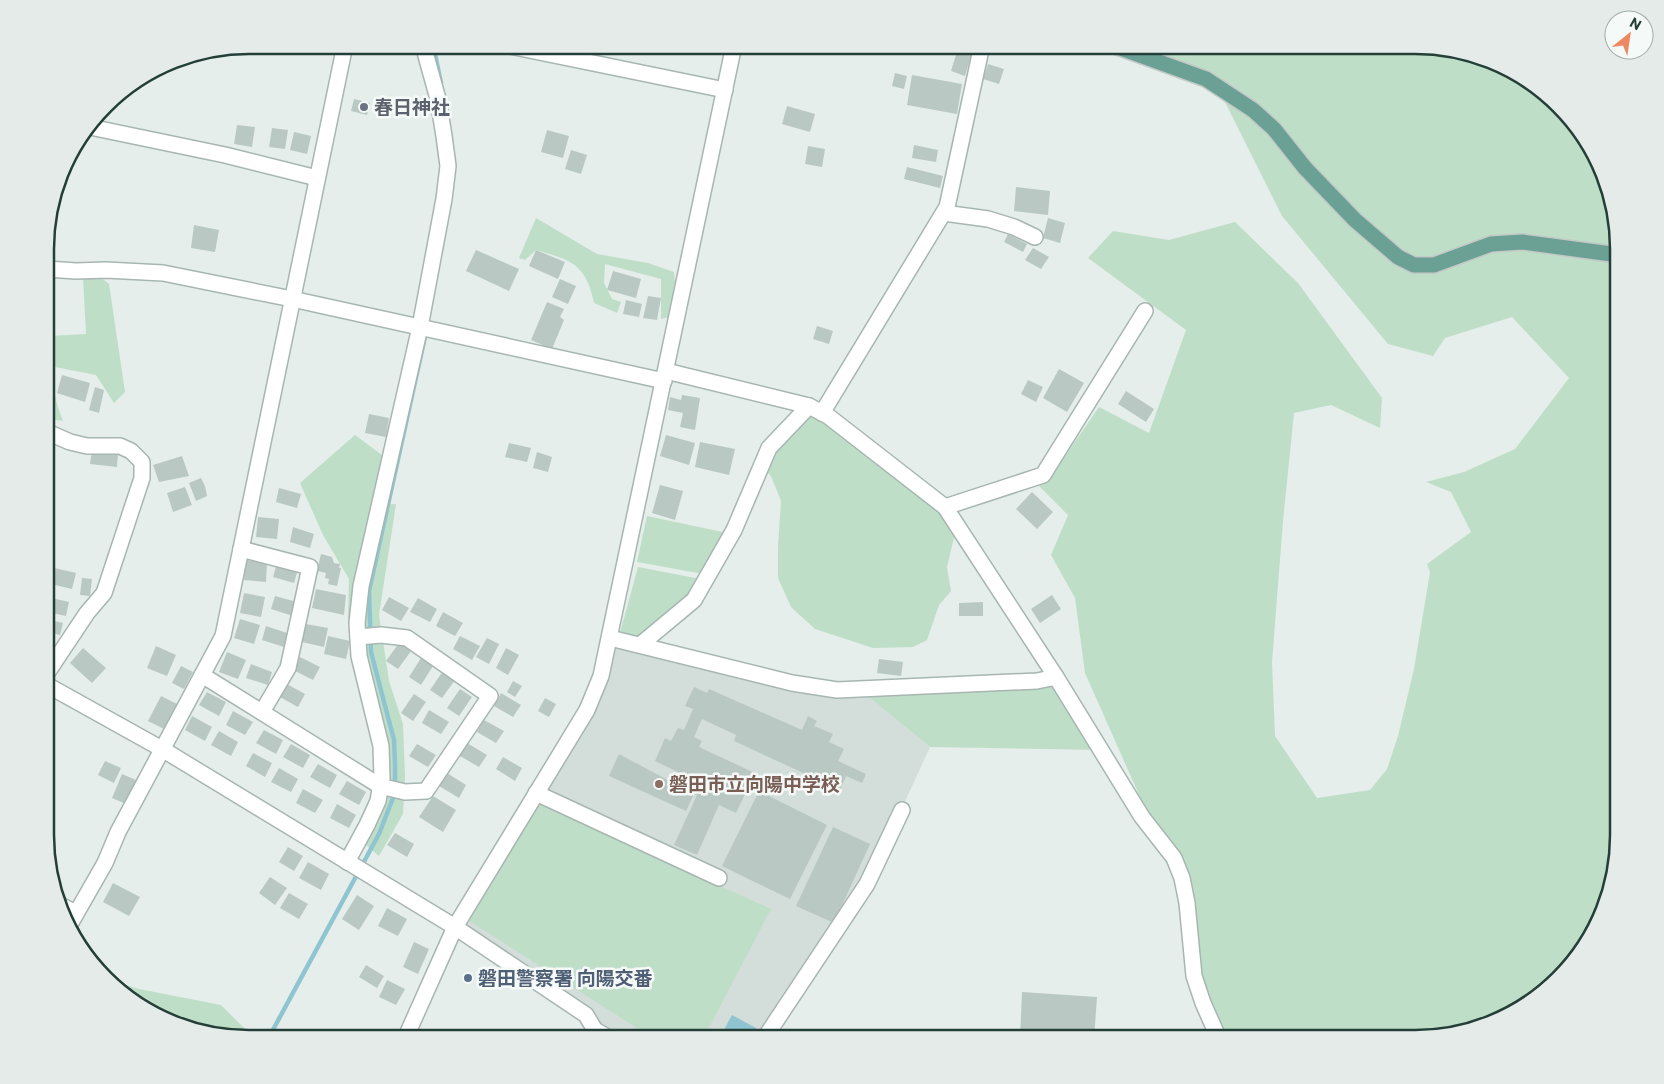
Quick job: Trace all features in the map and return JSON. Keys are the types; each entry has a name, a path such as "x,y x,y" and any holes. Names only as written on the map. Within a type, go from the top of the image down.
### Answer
{"main road":[{"path":"1138,54 1206,78 1253,110 1274,129 1305,168 1355,220 1398,257 1414,265 1434,265 1491,244 1522,242 1610,254"}],"street":[{"path":"73,918 223,636 343,54"},
{"path":"347,862 368,825 378,801 380,786 381,746 359,656 357,623 361,586 420,327 444,199 448,166 438,99 426,54"},
{"path":"549,54 725,90"},
{"path":"409,1030 455,927 587,710 601,676 732,54"},
{"path":"640,645 694,600 734,530 769,448 815,410 944,213 947,207 980,54"},
{"path":"95,128 225,155 317,178"},
{"path":"944,213 988,219 1014,227 1036,237"},
{"path":"54,269 163,273 665,376 815,410 945,507 1056,677 1142,817 1145,818 1174,858 1182,878 1194,976 1203,1004 1215,1030"},
{"path":"945,507 1043,475 1145,311"},
{"path":"54,435 70,442 87,446 120,446 131,451 142,462 142,478 104,592 87,613 54,662"},
{"path":"241,549 310,568 288,668 262,712"},
{"path":"202,675 380,786 405,792 426,790 490,696 407,638 381,635 358,637"},
{"path":"610,638 792,683 837,690 1037,681 1056,677"},
{"path":"54,688 162,749 455,927 586,1015 594,1030"},
{"path":"536,793 720,878"},
{"path":"770,1030 867,884 902,810"}],"shaded area":[{"path":"610,638 859,689 930,747 867,884 771,1030 598,1030 455,927 589,705"}],"green space":[{"path":"1135,54 1428,54 1465,60 1513,80 1544,102 1562,120 1584,151 1604,199 1610,236 1609,860 1604,885 1595,910 1584,933 1562,964 1544,982 1513,1004 1465,1024 1428,1030 1216,1030 1199,993 1187,903 1085,673 1075,598 1051,555 1068,515 1038,485 1065,456 1099,407 1149,433 1186,330 1088,258 1113,231 1169,240 1235,222 1298,283 1382,398 1380,428 1331,405 1294,413 1272,662 1275,736 1317,798 1370,790 1387,769 1398,736 1414,669 1430,572 1427,564 1471,532 1451,492 1426,482 1464,472 1515,449 1569,378 1512,317 1445,338 1433,356 1388,344 1282,216 1217,86"},
{"path":"536,218 597,254 648,263 674,272 675,283 669,317 661,319 661,279 605,264 604,283 612,299 621,302 617,313 594,303 586,280 581,272 568,261 536,250 525,260 519,258"},
{"path":"99,276 109,284 125,392 114,403 96,375 55,367 54,382 54,336 86,334 83,278"},
{"path":"54,382 58,407 63,421 54,420"},
{"path":"809,406 957,525 947,567 951,591 939,605 927,640 913,647 873,648 815,629 791,607 778,578 781,501 771,476 760,465"},
{"path":"355,435 390,461 380,505 396,504 379,615 389,681 403,724 405,777 403,814 379,856 366,845 383,798 357,633 348,618 349,579 323,535 300,483"},
{"path":"647,516 732,534 709,575 637,562"},
{"path":"638,567 706,580 640,645 618,640"},
{"path":"1056,677 1102,750 930,747 859,689"},
{"path":"537,804 771,909 708,1030 640,1030 468,920"},
{"path":"123,984 139,989 221,1005 246,1030 224,1029 186,1020 151,1004"}],"water":[{"path":"732,1015 756,1028 755,1030 724,1030"}],"building":[{"path":"956,54 971,54 965,76 951,71"},
{"path":"988,64 1004,69 999,84 983,79"},
{"path":"895,73 907,76 904,89 892,86"},
{"path":"912,75 962,84 957,114 907,105"},
{"path":"354,99 370,103 367,115 351,111"},
{"path":"787,106 815,114 810,132 782,124"},
{"path":"237,125 255,127 252,147 234,144"},
{"path":"272,128 288,130 285,149 269,147"},
{"path":"547,130 569,136 563,158 541,152"},
{"path":"294,132 311,136 307,154 290,150"},
{"path":"914,145 938,150 936,162 912,158"},
{"path":"808,146 825,149 822,167 805,164"},
{"path":"571,150 587,155 581,174 565,169"},
{"path":"907,167 943,176 940,188 904,179"},
{"path":"1016,187 1050,191 1048,215 1014,211"},
{"path":"1048,218 1065,223 1060,243 1043,238"},
{"path":"194,225 219,230 215,252 191,248"},
{"path":"1008,234 1027,244 1023,252 1004,242"},
{"path":"1033,248 1049,257 1041,269 1025,260"},
{"path":"476,250 519,269 509,291 466,271"},
{"path":"536,250 565,262 558,279 529,266"},
{"path":"613,271 641,279 636,298 607,290"},
{"path":"560,279 576,286 568,304 552,297"},
{"path":"648,296 661,298 657,320 643,318"},
{"path":"626,300 642,304 639,317 623,314"},
{"path":"547,302 564,309 560,317 564,320 552,349 531,340"},
{"path":"817,326 833,331 829,344 813,339"},
{"path":"1059,369 1084,383 1067,412 1043,398"},
{"path":"62,375 90,383 85,402 57,393"},
{"path":"1028,380 1043,387 1036,402 1021,394"},
{"path":"95,387 104,390 99,413 89,410"},
{"path":"1126,391 1154,409 1146,422 1118,404"},
{"path":"682,395 700,398 695,430 680,427 683,413 668,410 670,397 681,400"},
{"path":"369,414 389,418 386,437 365,433"},
{"path":"666,435 695,443 689,465 660,456"},
{"path":"700,442 735,449 729,475 695,467"},
{"path":"509,443 531,448 527,462 505,457"},
{"path":"92,451 118,454 117,467 90,464"},
{"path":"537,452 552,457 548,472 533,468"},
{"path":"182,456 189,476 159,482 153,465"},
{"path":"201,478 207,496 196,501 189,483"},
{"path":"660,485 683,491 675,520 652,513"},
{"path":"185,487 192,505 173,512 167,493"},
{"path":"279,488 301,494 297,508 276,502"},
{"path":"1032,492 1053,512 1037,529 1016,509"},
{"path":"258,517 279,519 277,539 256,537"},
{"path":"293,527 314,534 310,548 290,542"},
{"path":"321,554 332,557 334,563 340,564 339,568 341,568 337,586 328,584 329,579 325,578 326,573 317,571"},
{"path":"246,560 267,562 266,582 244,580"},
{"path":"277,563 298,569 294,583 273,577"},
{"path":"54,568 76,573 72,589 54,585"},
{"path":"82,578 92,579 90,596 80,595"},
{"path":"316,589 346,595 344,615 312,608"},
{"path":"244,593 265,597 261,617 240,613"},
{"path":"1052,595 1061,609 1040,623 1031,609"},
{"path":"275,596 297,602 293,616 271,609"},
{"path":"389,597 409,608 401,621 382,610"},
{"path":"418,598 437,609 430,622 410,612"},
{"path":"54,599 69,602 66,616 54,613"},
{"path":"983,602 983,616 959,616 959,603"},
{"path":"443,612 463,623 455,636 436,626"},
{"path":"240,619 260,625 254,644 234,638"},
{"path":"54,621 63,623 60,635 54,634"},
{"path":"306,624 328,628 324,647 302,642"},
{"path":"266,626 287,633 284,647 262,640"},
{"path":"328,636 350,641 346,659 324,654"},
{"path":"460,636 480,646 472,660 453,649"},
{"path":"487,638 499,644 489,664 476,657"},
{"path":"399,643 411,651 398,669 386,661"},
{"path":"156,646 176,655 167,676 147,668"},
{"path":"83,648 106,668 92,683 70,663"},
{"path":"506,648 519,655 508,675 496,668"},
{"path":"227,652 246,660 238,679 219,672"},
{"path":"300,657 320,667 313,680 293,670"},
{"path":"421,658 433,666 421,685 409,677"},
{"path":"879,659 903,662 901,676 877,673"},
{"path":"251,664 272,672 268,685 246,678"},
{"path":"181,666 193,672 184,689 172,683"},
{"path":"443,671 455,680 442,698 430,690"},
{"path":"513,681 522,686 515,697 507,692"},
{"path":"285,683 305,694 298,707 278,696"},
{"path":"694,687 707,693 709,689 802,730 808,716 817,721 814,726 833,734 829,742 844,749 838,761 866,774 862,783 846,776 840,790 734,741 736,735 702,719 694,737 702,741 699,747 755,773 736,813 719,805 697,855 674,845 697,795 694,794 686,811 609,776 619,754 679,786 684,775 655,761 665,738 671,741 678,728 684,730 693,709 685,706"},
{"path":"460,689 472,697 459,716 447,708"},
{"path":"207,692 226,702 219,716 199,705"},
{"path":"501,693 521,705 513,717 494,706"},
{"path":"414,694 426,702 413,721 401,713"},
{"path":"161,696 177,704 164,729 148,721"},
{"path":"545,698 556,704 549,717 538,711"},
{"path":"429,710 449,722 441,734 422,723"},
{"path":"233,711 253,722 245,735 226,725"},
{"path":"192,716 212,727 205,741 185,730"},
{"path":"484,720 504,731 496,743 477,732"},
{"path":"264,730 283,740 276,754 256,743"},
{"path":"219,731 238,742 231,756 211,745"},
{"path":"467,743 487,755 479,767 460,756"},
{"path":"291,744 310,755 303,768 283,757"},
{"path":"417,744 436,755 428,767 409,756"},
{"path":"253,753 272,763 265,777 246,766"},
{"path":"503,757 522,768 515,781 496,769"},
{"path":"105,761 121,768 114,783 98,775"},
{"path":"318,764 337,775 330,788 310,777"},
{"path":"279,768 298,779 291,792 271,782"},
{"path":"447,773 466,785 459,798 439,786"},
{"path":"122,774 136,780 126,804 112,798"},
{"path":"347,781 366,792 359,805 339,794"},
{"path":"303,789 323,800 315,813 296,803"},
{"path":"759,791 827,825 790,899 722,866"},
{"path":"433,796 456,810 443,832 419,817"},
{"path":"337,804 356,815 349,828 330,818"},
{"path":"833,827 870,844 834,923 796,906"},
{"path":"395,833 414,844 407,857 387,845"},
{"path":"288,847 303,856 294,871 279,862"},
{"path":"308,862 329,874 321,890 299,878"},
{"path":"270,877 287,888 275,905 259,893"},
{"path":"113,883 140,897 129,916 103,902"},
{"path":"289,893 308,904 299,919 280,908"},
{"path":"357,895 374,906 359,930 342,919"},
{"path":"387,908 407,919 398,936 378,926"},
{"path":"414,942 429,949 418,974 403,967"},
{"path":"366,965 384,976 377,988 359,977"},
{"path":"387,980 405,989 396,1005 379,997"},
{"path":"1022,992 1097,997 1095,1030 1020,1030"}],"waterway":[{"path":"435,54 441,83"},
{"path":"273,1030 379,834 393,798 395,779 394,740 371,652 369,591 426,332"}],"place":[{"name":"春日神社","path":"364,107"},
{"name":"磐田市立向陽中学校","path":"659,784"},
{"name":"磐田警察署 向陽交番","path":"468,978"}]}
